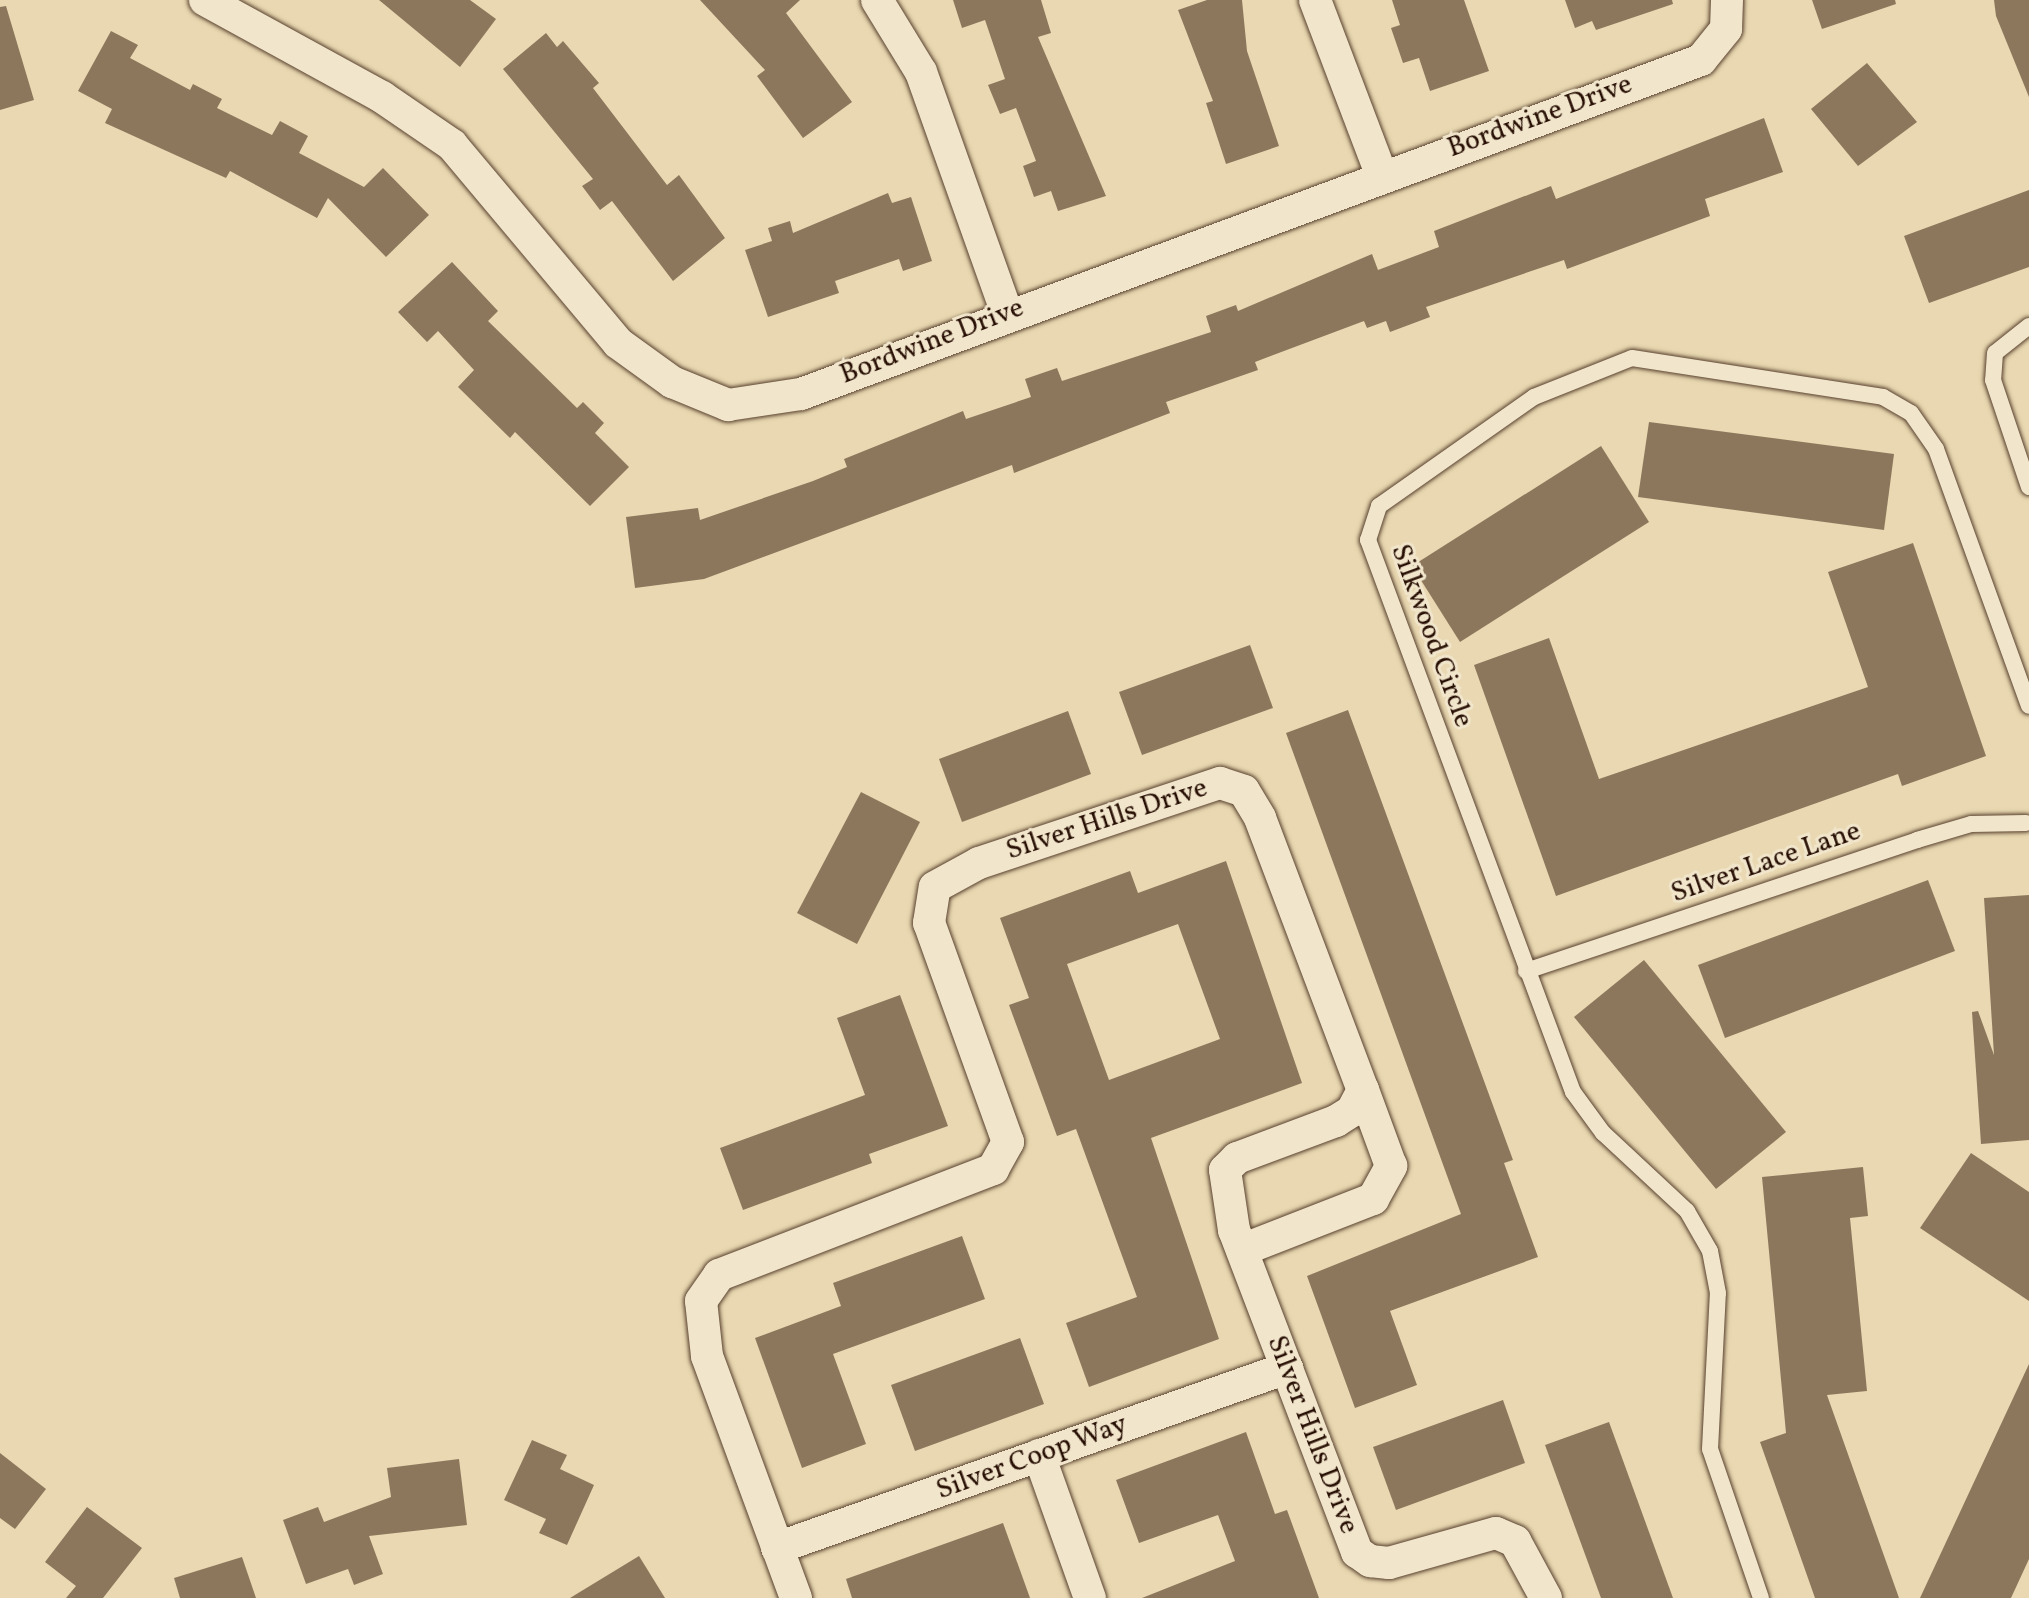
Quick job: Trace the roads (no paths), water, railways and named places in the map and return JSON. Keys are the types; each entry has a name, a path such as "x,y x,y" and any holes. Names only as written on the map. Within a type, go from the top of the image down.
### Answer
{"street":[{"name":"Bordwine Drive","path":"205,0 382,97 452,145 618,343 672,382 728,405 801,394 1007,313 1381,174 1701,60 1726,29 1727,0"},
{"path":"877,0 921,72 1007,313"},
{"path":"1315,0 1381,174"},
{"name":"Silver Hills Drive","path":"796,1598 707,1356 701,1301 719,1275 993,1169 1008,1142 1002,1114 929,923 930,898 950,875 1220,783 1244,791 1363,1090 1352,1111 1336,1121 1237,1158 1225,1170 1242,1250 1357,1552 1370,1561 1389,1563 1496,1533 1515,1541 1546,1598"},
{"path":"1242,1250 1373,1199 1391,1166 1363,1090"},
{"name":"Silver Coop Way","path":"777,1548 1287,1368"},
{"path":"1039,1455 1090,1598"}],"lane":[{"path":"2029,326 1995,353 1993,380 2029,487"},
{"name":"Silkwood Circle","path":"1761,1598 1710,1449 1718,1293 1710,1251 1687,1211 1603,1133 1573,1092 1368,540 1379,506 1534,397 1632,358 1883,397 1911,413 1936,449 2029,706"},
{"name":"Silver Lace Lane","path":"1526,971 1917,840 1971,824 2028,820"}]}
